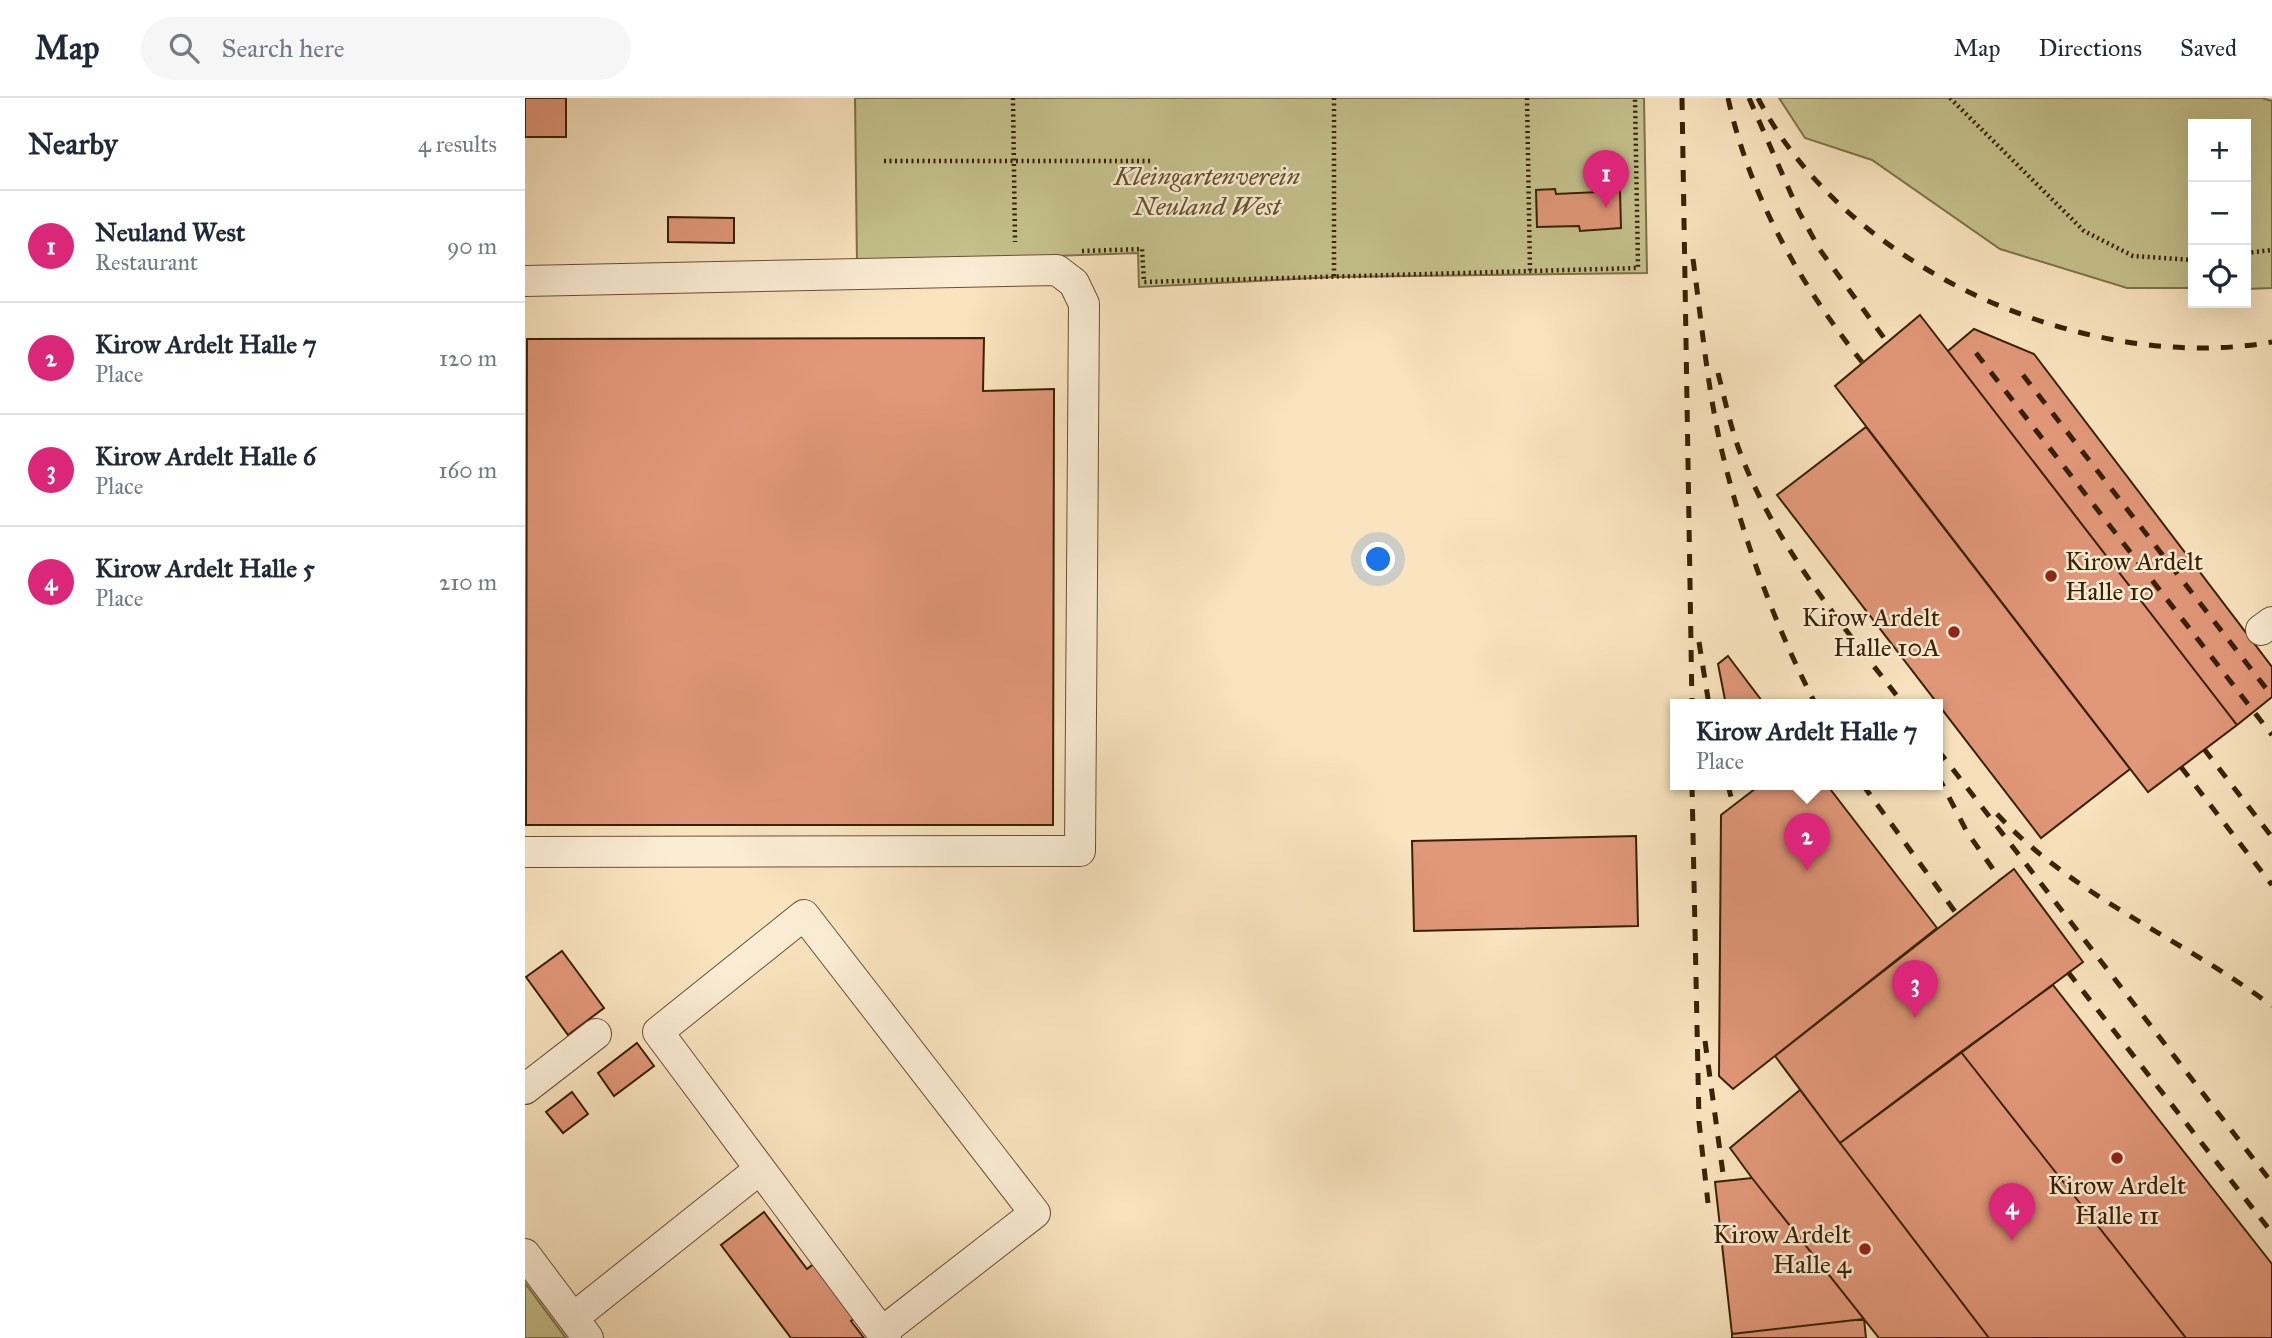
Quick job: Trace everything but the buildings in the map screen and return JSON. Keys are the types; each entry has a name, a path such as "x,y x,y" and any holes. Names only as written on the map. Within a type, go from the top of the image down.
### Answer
{"street":[{"path":"525,281 1056,270 1074,283 1084,304 1080,851 525,852"},
{"path":"804,915 1035,1213 884,1335 760,1169 659,1032 804,915"},
{"path":"525,1089 596,1034"},
{"path":"525,1254 580,1328 760,1169"}],"path":[{"path":"1013,98 1015,254"},
{"path":"1334,98 1334,277"},
{"path":"1527,98 1530,271"},
{"path":"1079,251 1142,249 1144,282 1639,268 1635,98"},
{"path":"1950,98 2084,231 2133,256 2188,260"},
{"path":"884,162 1150,161"},
{"path":"2251,252 2272,250"}],"green space":[{"name":"Kleingartenverein Neuland West","path":"855,98 1644,98 1647,273 1334,277 1139,287 1138,253 857,263"},
{"path":"1779,98 2262,98 2272,101 2272,288 2251,289 2251,119 2188,119 2188,288 2127,288 2000,249 1872,160 1805,138"},
{"path":"525,1283 566,1338 525,1338"}],"railway":[{"path":"1682,98 1692,699"},
{"path":"1728,98 1749,169 1780,238 1818,302 1862,362"},
{"path":"1749,98 1799,212 1820,250 1887,342"},
{"path":"1758,98 1797,159 1849,213 1910,259 1978,296 2051,324 2126,342 2200,348 2272,342"},
{"path":"1693,259 1714,410 1732,491 1775,616 1813,699"},
{"path":"1976,353 2272,735"},
{"path":"1718,373 1741,455 1773,522 1813,586 1899,699"},
{"path":"2023,375 2272,696"},
{"path":"1699,642 1708,699"},
{"path":"2204,749 2272,837"},
{"path":"1943,756 2272,1183"},
{"path":"2181,767 2272,885"},
{"path":"1943,786 1967,832 2000,879"},
{"path":"1692,790 1699,1122 1708,1203"},
{"path":"1729,790 1733,805"},
{"path":"1867,790 1956,913"},
{"path":"1997,814 2027,843 2094,894 2202,959 2272,1006"},
{"path":"2068,972 2272,1233"},
{"path":"1705,1041 1724,1181"}],"place":[{"name":"Neuland West","path":"1606,208"},
{"name":"Kirow Ardelt Halle 10","path":"2051,576"},
{"name":"Kirow Ardelt Halle 10A","path":"1954,632"},
{"name":"Kirow Ardelt Halle 7","path":"1807,871"},
{"name":"Kirow Ardelt Halle 6","path":"1915,1018"},
{"name":"Kirow Ardelt Halle 11","path":"2117,1158"},
{"name":"Kirow Ardelt Halle 5","path":"2012,1241"},
{"name":"Kirow Ardelt Halle 4","path":"1865,1249"}]}
